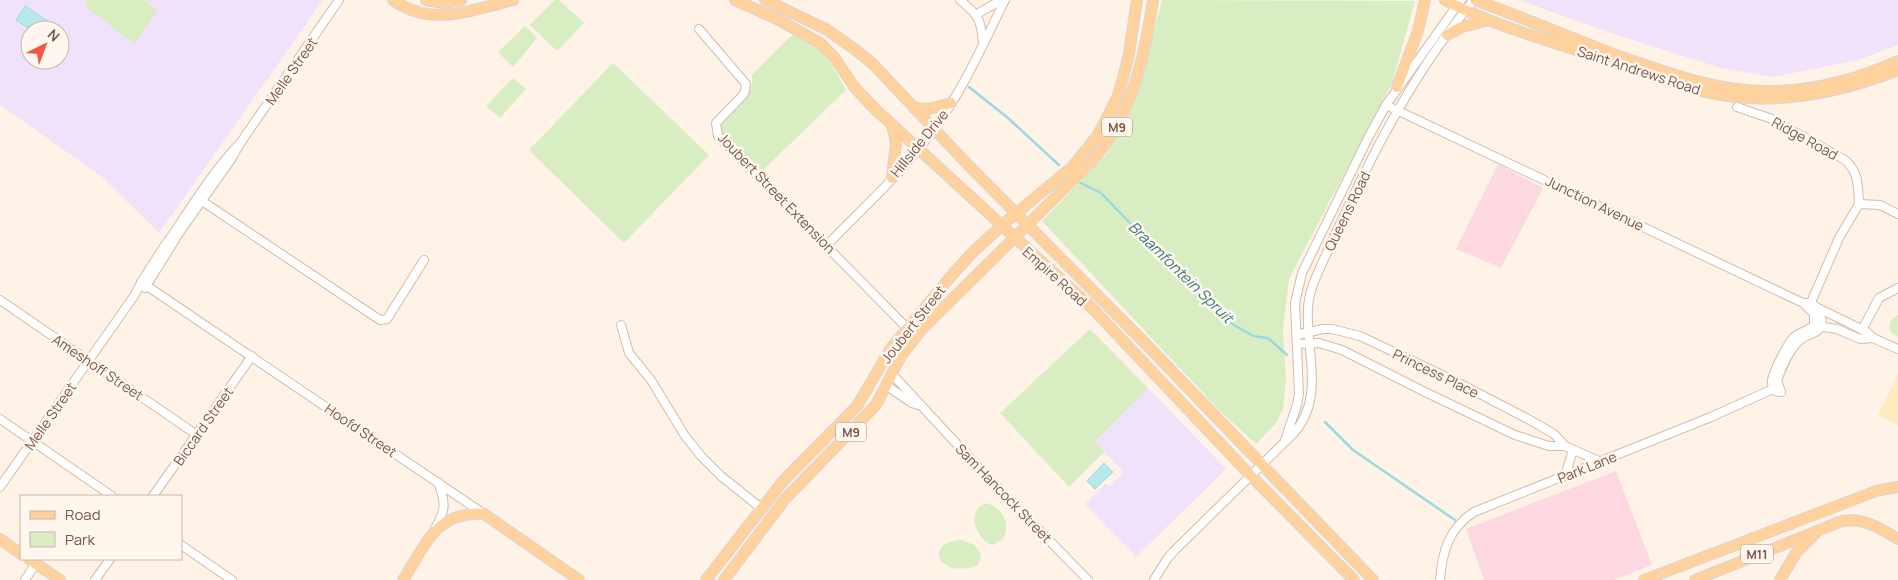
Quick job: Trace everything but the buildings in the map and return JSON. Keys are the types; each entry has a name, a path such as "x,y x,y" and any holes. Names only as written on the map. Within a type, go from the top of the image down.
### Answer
{"main road":[{"path":"393,0 410,10 438,16 471,11 513,0"},
{"path":"426,0 444,4 461,0"},
{"name":"Empire Road","path":"735,0 779,20 820,43 834,57 863,97 1102,319 1250,475 1354,580"},
{"name":"Empire Road","path":"765,0 815,23 853,48 873,64 1016,214 1142,340 1374,580"},
{"name":"M9","path":"1016,214 1072,167 1101,129 1117,98 1123,78 1129,54 1137,0"},
{"name":"M9","path":"1028,226 1093,160 1108,142 1118,125 1126,110 1137,79 1146,44 1153,0"},
{"path":"1397,87 1421,22 1425,0"},
{"name":"Saint Andrews Road","path":"1445,0 1461,5 1490,20 1675,83 1707,92 1744,97 1777,98 1826,92 1864,82 1898,70"},
{"name":"Saint Andrews Road","path":"1474,0 1659,70 1704,83 1732,88 1776,91 1826,85 1862,76 1898,60"},
{"path":"1447,34 1462,27 1490,20"},
{"path":"914,108 929,109 951,103"},
{"path":"892,125 896,143 892,178"},
{"name":"Joubert Street","path":"706,580 783,481 853,411 867,391 884,358 907,328 952,275 1001,226 1016,214"},
{"name":"Joubert Street","path":"724,580 785,499 876,405 908,346 1028,226"},
{"path":"1644,580 1876,491 1898,487"},
{"path":"403,580 433,533 452,518 463,514 484,514"},
{"name":"Hoofd Street","path":"484,514 579,580"},
{"name":"M11","path":"1695,580 1842,521 1858,520 1872,524 1898,539"},
{"path":"1780,580 1796,553 1821,529"},
{"path":"0,539 20,553"},
{"path":"32,561 60,580"}],"street":[{"name":"Melle Street","path":"0,487 230,161 241,142 339,0"},
{"path":"960,0 977,14 983,43"},
{"path":"977,14 1001,0"},
{"name":"Hillside Drive","path":"827,245 892,178 935,129 951,103 1005,0"},
{"name":"Queens Road","path":"1285,440 1297,405 1299,393 1295,303 1302,273 1368,138 1397,87 1461,5 1474,0"},
{"name":"Queens Road","path":"1154,580 1174,551 1299,427 1310,402 1313,379 1308,307 1312,286 1397,110 1447,34 1461,5"},
{"name":"Joubert Street Extension","path":"699,29 746,84 743,95 716,123 718,136 907,328"},
{"name":"Junction Avenue","path":"1386,105 1810,305 1898,349"},
{"name":"Ridge Road","path":"1737,107 1772,119 1845,160 1857,178 1859,204"},
{"name":"Melle Street","path":"144,284 205,187 226,157 241,142"},
{"path":"202,201 380,320 387,319 424,260"},
{"path":"1817,326 1793,338 1772,380 1773,389 1781,392 1777,381 1795,344 1815,333 1817,326 1810,305 1839,238 1859,204 1880,205 1898,214"},
{"name":"Hoofd Street","path":"144,284 484,514"},
{"path":"1862,330 1879,298 1898,288"},
{"name":"Ameshoff Street","path":"0,300 197,435"},
{"path":"620,325 629,353 651,380 685,436 721,476 761,508"},
{"name":"Junction Avenue","path":"1817,326 1837,329 1860,339 1873,338"},
{"name":"Princess Place","path":"1296,335 1332,329 1360,336 1453,380 1528,419 1554,434 1564,446"},
{"name":"Princess Place","path":"1297,344 1320,343 1342,350 1515,435 1548,446 1564,446 1601,462"},
{"name":"Biccard Street","path":"154,495 252,356"},
{"name":"Sam Hancock Street","path":"892,374 920,406 1088,580"},
{"name":"Sam Hancock Street","path":"886,386 920,406"},
{"name":"Park Lane","path":"1440,580 1441,559 1446,543 1459,523 1467,516 1719,414 1773,389"},
{"path":"0,419 111,495"},
{"path":"1565,476 1573,450"},
{"path":"433,533 442,516 445,505 438,482"},
{"path":"182,546 232,580"},
{"path":"96,580 109,560"},
{"path":"25,580 32,561"}],"shaded area":[{"path":"0,0 323,0 159,233 101,176 0,105"},
{"path":"1518,0 1898,0 1898,45 1858,60 1773,77 1721,68 1617,35"},
{"path":"1498,164 1543,188 1501,268 1456,249"},
{"path":"1148,388 1226,469 1136,557 1085,504 1105,484 1110,486 1124,472 1095,443"},
{"path":"1616,471 1652,565 1614,580 1484,580 1466,529"}],"green space":[{"path":"88,0 144,0 157,11 134,44 84,5"},
{"path":"555,0 559,0 584,23 557,51 530,25"},
{"path":"1162,0 1415,1 1392,83 1289,279 1283,328 1286,378 1283,409 1276,423 1256,444 1219,410 1042,221 1106,155 1139,87"},
{"path":"525,26 537,38 513,67 498,52"},
{"path":"795,32 819,50 836,72 846,90 762,171 722,137 717,125 746,97 750,91 752,75"},
{"path":"613,63 709,155 624,243 529,150"},
{"path":"513,78 526,89 500,118 486,106"},
{"path":"1898,315 1898,337 1890,331 1889,325 1892,319"},
{"path":"1090,329 1148,388 1095,442 1104,452 1069,487 1000,413"},
{"path":"987,503 1001,513 1006,522 1003,539 993,545 981,537 977,531 974,518 980,506"},
{"path":"959,540 977,548 981,555 978,565 954,568 940,560 941,548 948,543"}],"sand":[{"path":"1898,374 1898,425 1878,415"}],"water":[{"path":"25,6 46,20 20,20 20,23 16,20"},
{"path":"1104,463 1113,472 1095,489 1087,481"}],"waterway":[{"path":"969,87 1008,118 1059,165"},
{"name":"Braamfontein Spruit","path":"1079,182 1101,193 1211,307 1229,322 1253,336 1268,338 1287,355"},
{"path":"1325,422 1353,450 1455,520"}]}
